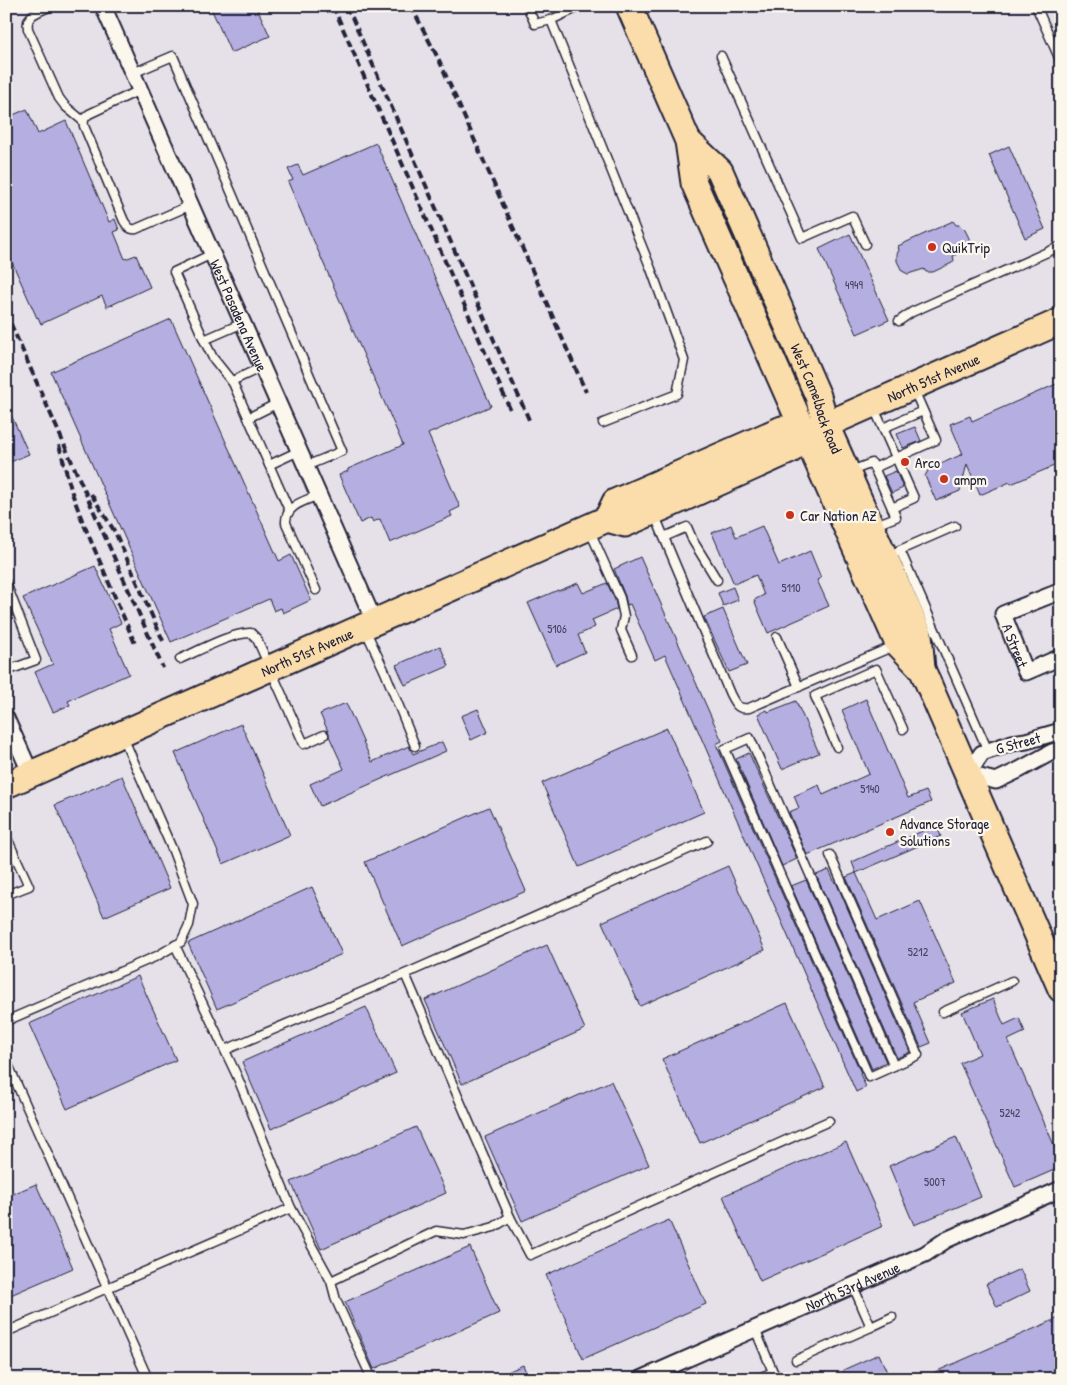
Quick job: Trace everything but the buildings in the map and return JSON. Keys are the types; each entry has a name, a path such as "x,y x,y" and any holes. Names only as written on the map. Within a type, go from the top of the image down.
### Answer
{"main road":[{"name":"West Camelback Road","path":"629,6 688,141 720,171 818,396 816,429 1061,989"},
{"name":"North 51st Avenue","path":"6,785 598,523 625,524 654,512 791,450 816,429 1061,321"},
{"path":"1036,332 1061,332"},
{"path":"598,523 615,502 782,429 816,429"},
{"name":"West Camelback Road","path":"816,429 847,473 872,527 892,554 908,639"}],"street":[{"name":"West Pasadena Avenue","path":"103,6 319,495 370,625"},
{"name":"A Street","path":"1061,591 1002,614 1026,672 1061,658"},
{"path":"6,718 31,774"},
{"name":"G Street","path":"1061,731 1012,743 982,753 968,774 996,781 1061,749"},
{"name":"North 53rd Avenue","path":"641,1379 925,1254 946,1240 1061,1189"}],"lane":[{"path":"51,6 30,17 28,28 59,98 65,106 83,121 128,227 136,230 191,205"},
{"path":"527,6 535,24 551,20 581,6"},
{"path":"1036,6 1061,62"},
{"path":"551,20 651,268 684,360 677,394 603,423"},
{"path":"133,73 173,56 342,451 306,466"},
{"path":"721,56 802,238 852,216 864,244"},
{"path":"83,121 89,114 140,90"},
{"path":"899,321 912,312 1061,246"},
{"path":"212,254 174,272 213,358 232,381 289,510"},
{"path":"204,340 243,323"},
{"path":"232,381 262,367"},
{"path":"874,468 936,440 913,386"},
{"path":"248,418 278,404"},
{"path":"872,404 914,498 892,508"},
{"path":"883,428 923,411"},
{"path":"269,465 299,450"},
{"path":"847,473 872,463 896,517 872,527"},
{"path":"316,590 286,523 286,516 289,510 297,504 319,495"},
{"path":"654,512 734,703 739,708 749,708 908,639"},
{"path":"598,523 624,616 621,630 632,655"},
{"path":"955,526 892,554 988,751"},
{"path":"664,536 687,527 693,541 717,580"},
{"path":"6,583 36,660 6,671"},
{"path":"370,625 385,672 415,746"},
{"path":"180,659 243,633 254,635 304,744 324,735"},
{"path":"777,637 799,687"},
{"path":"837,747 815,696 876,669 903,729"},
{"path":"6,1021 157,956 181,942 189,925 193,904 173,851 122,734"},
{"path":"830,855 918,1055 894,1066 869,1077 725,749 750,738 894,1066"},
{"path":"6,836 29,886 6,896"},
{"path":"225,1050 405,974 707,841"},
{"path":"175,945 225,1050 291,1208 331,1281 336,1300 372,1379"},
{"path":"405,974 510,1217 530,1255 829,1122"},
{"path":"942,1012 1012,981"},
{"path":"6,1060 148,1379"},
{"path":"6,1332 291,1208"},
{"path":"331,1281 436,1231 464,1235 494,1227 510,1217"},
{"path":"853,1286 871,1327"},
{"path":"796,1360 892,1317"},
{"path":"755,1329 775,1375 757,1379"}],"railway":[{"path":"333,6 510,409"},
{"path":"347,6 530,422"},
{"path":"411,6 439,60 586,392"},
{"path":"6,313 163,668"},
{"path":"59,445 72,493 82,520 136,646"},
{"path":"91,494 115,532 164,643"}],"place":[{"name":"QuikTrip","path":"932,247"},
{"name":"Arco","path":"905,462"},
{"name":"ampm","path":"944,479"},
{"name":"Car Nation AZ","path":"790,515"},
{"name":"Advance Storage Solutions","path":"890,832"}]}
